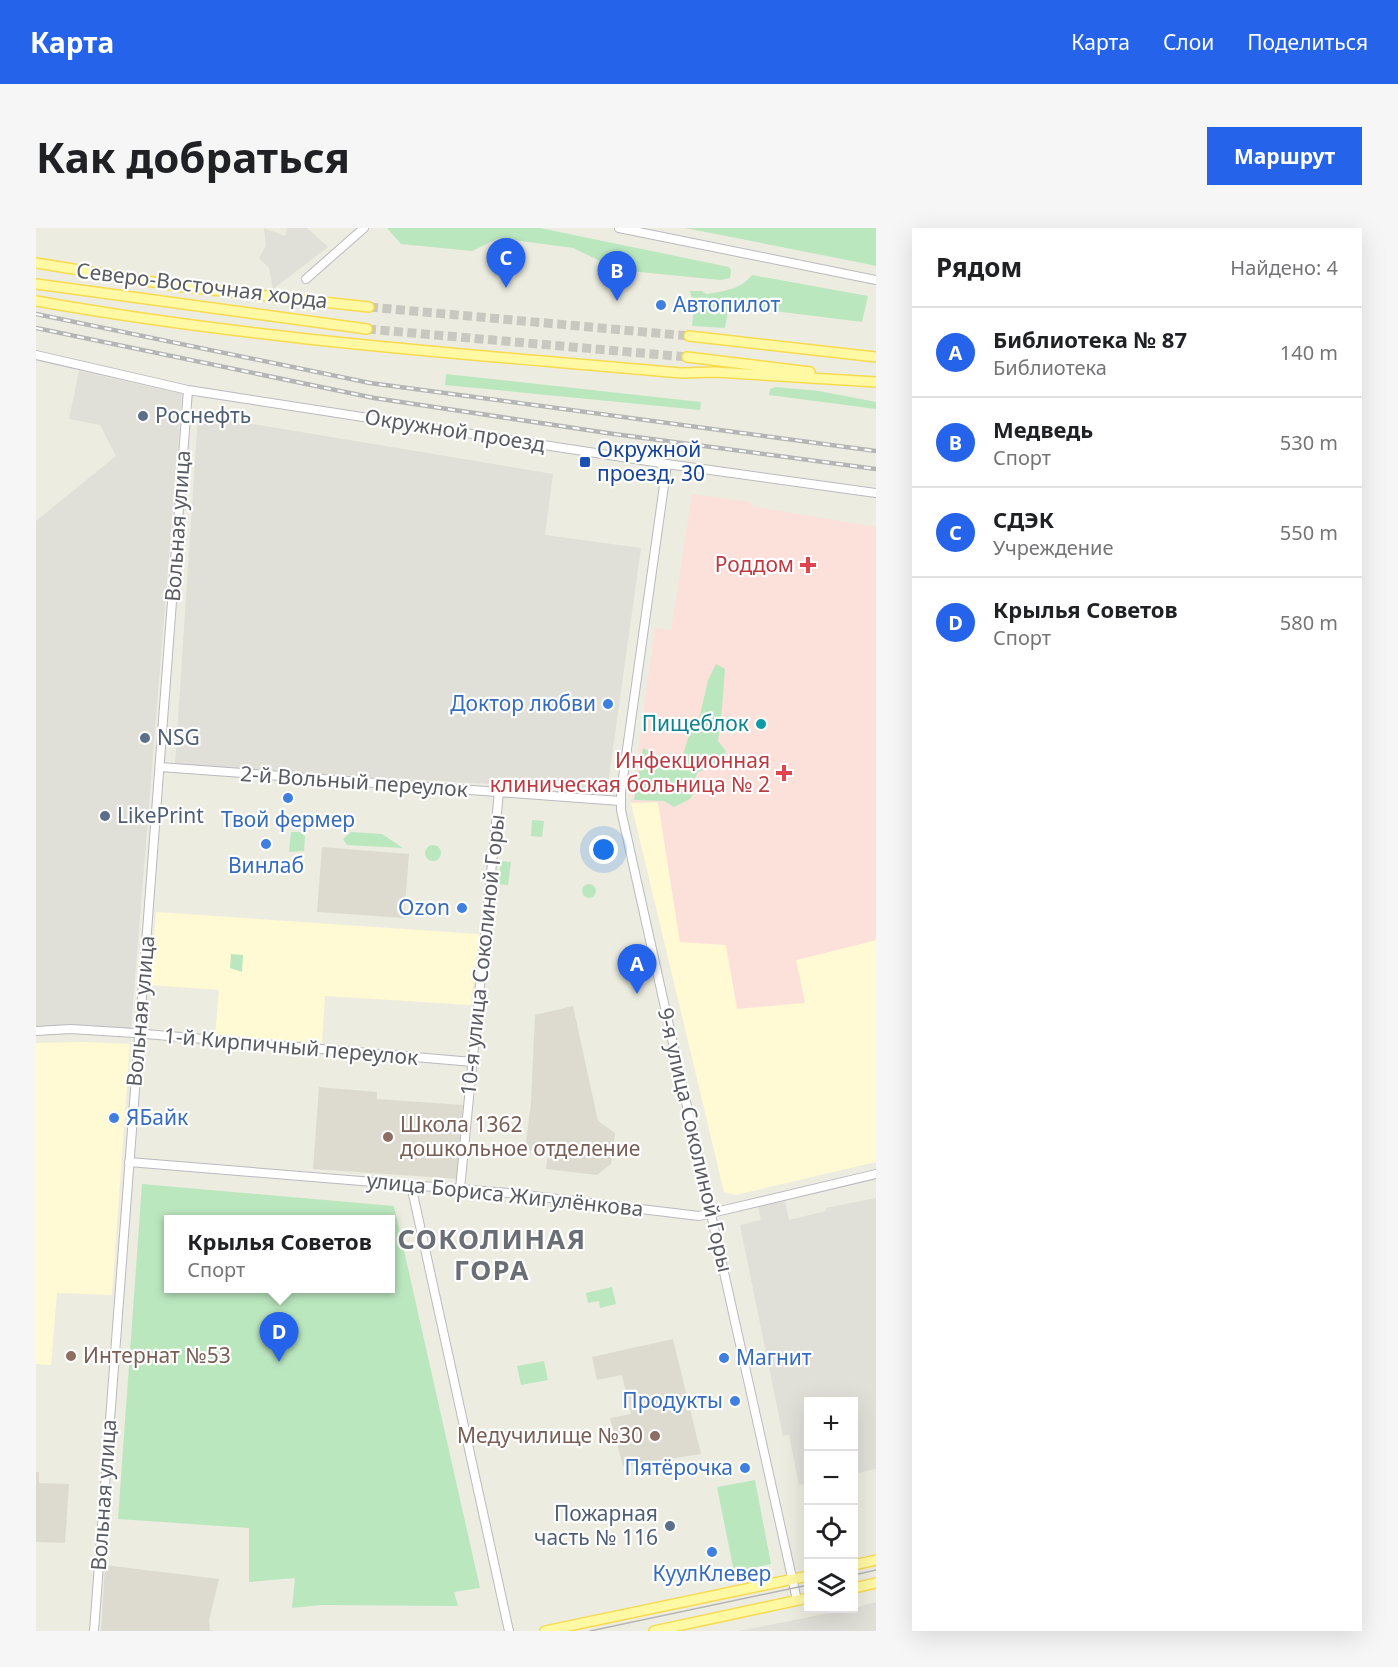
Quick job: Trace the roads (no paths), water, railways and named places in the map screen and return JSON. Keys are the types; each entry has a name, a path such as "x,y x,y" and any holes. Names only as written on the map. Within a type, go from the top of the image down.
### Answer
{"main road":[{"name":"Северо-Восточная хорда","path":"36,263 184,287 369,307"},
{"name":"Северо-Восточная хорда","path":"36,284 367,329"},
{"path":"36,301 171,322 362,346 681,372 876,381"},
{"path":"689,336 876,357"},
{"path":"687,357 876,381"},
{"path":"858,1564 876,1560"},
{"path":"545,1631 804,1577"},
{"path":"858,1587 876,1583"},
{"path":"654,1631 804,1599"}],"street":[{"path":"306,279 364,228"},
{"path":"619,228 876,280"},
{"name":"Окружной проезд","path":"36,355 188,390 667,464 876,493"},
{"name":"Вольная улица","path":"94,1631 188,390"},
{"name":"9-я улица Соколиной Горы","path":"667,464 620,801 797,1600"},
{"name":"2-й Вольный переулок","path":"160,767 620,801"},
{"name":"10-я улица Соколиной Горы","path":"460,1189 499,792"},
{"name":"1-й Кирпичный переулок","path":"36,1031 71,1029 473,1062"},
{"name":"улица Бориса Жигулёнкова","path":"129,1162 460,1189 699,1216 876,1174"},
{"path":"411,1185 510,1631"}],"tunnel":[{"path":"369,307 689,336"},
{"path":"367,329 687,357"}],"tram line":[{"path":"858,1574 876,1570"},
{"path":"590,1631 804,1586"}],"railway":[{"path":"36,314 370,383 876,451"},
{"path":"36,328 374,398 614,434 876,469"}],"place":[{"name":"СДЭК","path":"506,288"},
{"name":"Медведь","path":"617,301"},
{"name":"Автопилот","path":"661,305"},
{"name":"Роснефть","path":"143,416"},
{"name":"Окружной проезд, 30","path":"585,462"},
{"name":"Роддом","path":"808,565"},
{"name":"Доктор любви","path":"608,704"},
{"name":"Пищеблок","path":"761,724"},
{"name":"NSG","path":"145,738"},
{"name":"Инфекционная клиническая больница № 2","path":"784,773"},
{"name":"Твой фермер","path":"288,798"},
{"name":"LikePrint","path":"105,816"},
{"name":"Винлаб","path":"266,844"},
{"name":"Ozon","path":"462,908"},
{"name":"Библиотека № 87","path":"637,994"},
{"name":"ЯБайк","path":"114,1118"},
{"name":"Школа 1362 дошкольное отделение","path":"388,1137"},
{"name":"Интернат №53","path":"71,1356"},
{"name":"Магнит","path":"724,1358"},
{"name":"Крылья Советов","path":"279,1362"},
{"name":"Продукты","path":"735,1401"},
{"name":"Медучилище №30","path":"655,1436"},
{"name":"Пятёрочка","path":"745,1468"},
{"name":"Пожарная часть № 116","path":"670,1526"},
{"name":"КуулКлевер","path":"712,1552"}],"district":[{"name":"СОКОЛИНАЯ ГОРА","path":"492,1256"}]}
